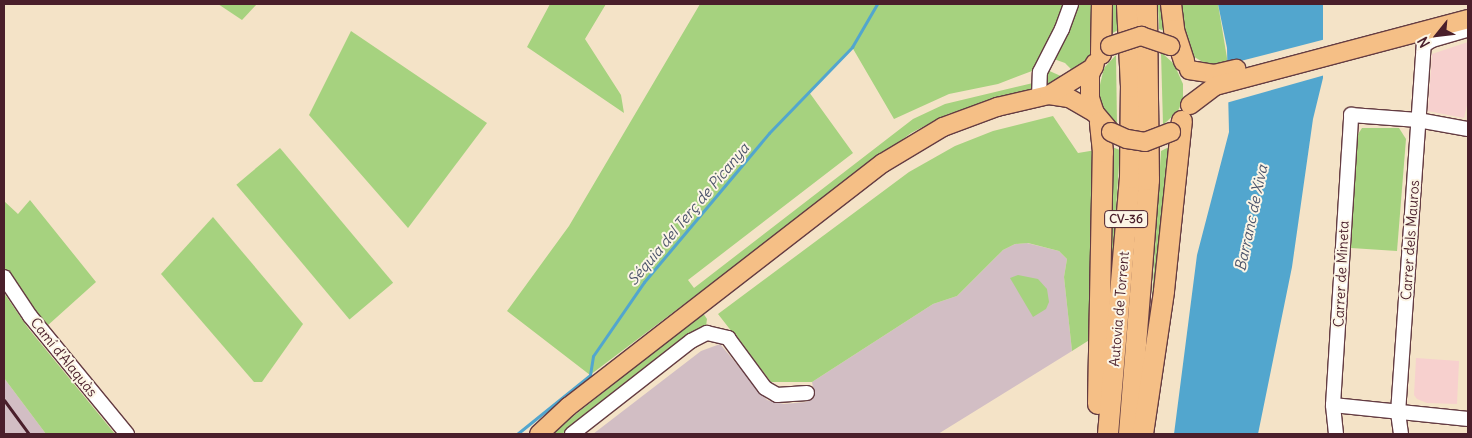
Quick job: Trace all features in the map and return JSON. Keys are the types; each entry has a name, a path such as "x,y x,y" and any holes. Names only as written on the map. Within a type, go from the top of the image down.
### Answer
{"highway":[{"path":"1102,4 1102,56"},
{"name":"Autovia de Torrent","path":"1108,434 1130,178 1131,87 1126,4"},
{"name":"Autovia de Torrent","path":"1129,434 1149,180 1146,4"},
{"path":"1171,4 1175,35 1187,65"},
{"path":"1143,434 1164,291 1181,119"},
{"path":"1098,434 1102,122"}],"main road":[{"path":"1044,96 1070,98 1127,139 1145,142 1181,119 1215,80 1354,43 1468,7"},
{"path":"1354,43 1468,19"},
{"path":"539,434 568,407 883,163 943,127 997,107 1044,96 1074,82 1102,56 1140,36 1170,46 1187,65 1215,80"},
{"path":"1102,56 1089,90 1102,122"},
{"path":"1181,119 1193,92 1187,65"}],"street":[{"path":"1044,96 1040,72 1071,4"},
{"name":"Carrer dels Mauros","path":"1401,434 1398,413 1424,45 1432,40 1468,30"},
{"name":"Carrer de Mineta","path":"1336,434 1333,405 1351,114 1418,120"},
{"path":"1418,120 1468,129"},
{"name":"Camí d'Alaquàs","path":"4,277 30,316 127,434"},
{"path":"572,434 691,341 707,333 728,338 765,388 777,395 807,393"},
{"path":"1333,405 1468,419"}],"shaded area":[{"path":"1468,42 1468,101 1464,118 1428,111 1432,54"},
{"path":"1027,243 1059,251 1067,259 1064,277 1072,351 938,434 593,434 701,351 720,344 767,400 784,404 806,402 814,393 812,382 933,304 957,296 1003,250 1015,244"},
{"path":"1416,358 1459,361 1457,404 1427,403 1417,399 1414,395"},
{"path":"4,378 46,434 4,434"}],"green space":[{"path":"218,4 257,4 242,20"},
{"path":"550,4 606,4 585,39 621,95 624,113 527,47"},
{"path":"700,4 1067,4 1032,71 998,84 949,94 894,119 852,47 809,92 853,153 688,280 694,288 913,119 945,104 1033,83 1034,90 948,114 911,133 590,375 507,311 569,226"},
{"path":"1077,4 1097,4 1096,48 1075,73 1065,63 1051,58 1077,12"},
{"path":"1108,4 1116,4 1118,30 1109,35"},
{"path":"1158,4 1165,4 1169,33 1159,29"},
{"path":"1177,4 1218,4 1228,64 1213,68 1191,55"},
{"path":"351,31 487,123 408,228 309,115"},
{"path":"1161,52 1174,64 1183,84 1183,99 1178,111 1163,125"},
{"path":"1116,55 1117,125 1105,114 1098,93 1104,68"},
{"path":"1045,69 1063,77 1045,88"},
{"path":"1053,116 1078,153 1096,150 1091,339 1072,351 1064,277 1067,259 1059,251 1028,243 1015,244 1003,250 957,296 933,304 812,382 771,382 718,314 909,172 955,146 993,131"},
{"path":"1362,128 1399,128 1406,139 1397,251 1351,248 1355,139"},
{"path":"1171,146 1148,362 1161,151"},
{"path":"1112,147 1120,150 1106,353"},
{"path":"280,148 393,283 349,319 236,185"},
{"path":"30,200 96,282 47,326 4,267 4,201 18,214"},
{"path":"213,217 303,324 262,382 254,382 161,274"},
{"path":"1018,275 1038,279 1047,289 1049,302 1046,309 1033,317 1010,278"},
{"path":"4,293 28,328 115,434 46,434 4,378"},
{"path":"703,313 707,319 706,326 685,337 562,434 551,434"}],"water":[{"name":"Barranc de Xiva","path":"1218,4 1323,4 1323,78 1313,119 1292,267 1258,434 1174,434 1197,255 1229,132 1227,48"}],"pier":[{"path":"1326,39 1325,75 1226,103 1225,65"}],"waterway":[{"name":"Séquia del Terç de Picanya","path":"517,434 590,375 593,356 644,282 769,133 852,47 877,4"}],"railway":[{"path":"4,400 29,434"}]}
